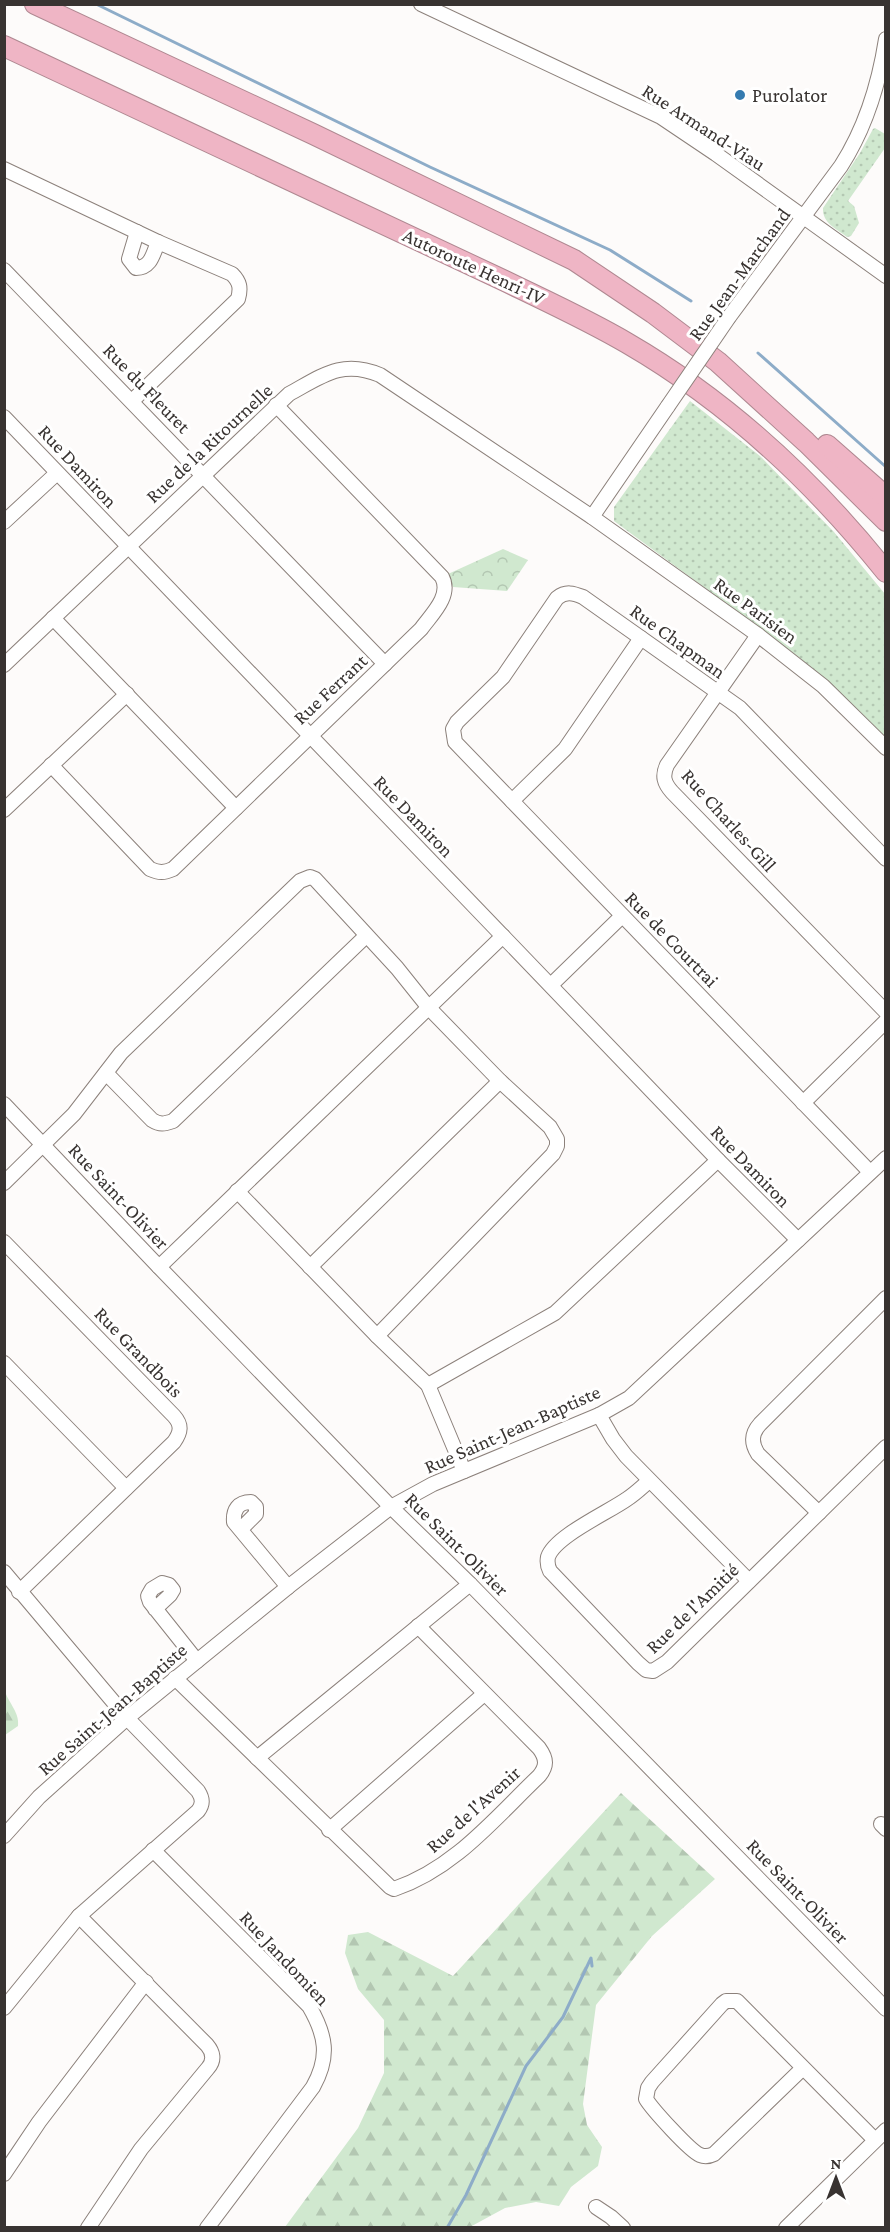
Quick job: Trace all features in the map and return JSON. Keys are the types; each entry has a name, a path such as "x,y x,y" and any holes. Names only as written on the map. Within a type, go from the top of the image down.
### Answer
{"highway":[{"path":"35,4 391,171 574,260 659,305 766,390 885,496"},
{"name":"Autoroute Henri-IV","path":"4,46 505,281 582,318 629,344 719,406 764,442 809,486 885,572"},
{"path":"574,260 653,313 725,368 806,442 885,521"}],"street":[{"name":"Rue Armand-Viau","path":"421,4 661,117 885,276"},
{"name":"Rue Jean-Marchand","path":"592,517 729,317 856,143 877,83 885,39"},
{"path":"4,169 158,242 232,274 240,285 238,299 132,401"},
{"path":"138,232 129,259 136,268 143,268 148,264 158,242"},
{"name":"Rue du Fleuret","path":"4,270 384,664"},
{"name":"Rue de la Ritournelle","path":"4,665 276,405 290,394 334,370 349,367 365,368 380,375 592,517"},
{"name":"Rue Ferrant","path":"51,765 150,869 157,873 165,873 173,869 421,629 441,602 444,582 276,405"},
{"name":"Rue Damiron","path":"4,417 718,1160 798,1240"},
{"path":"4,522 57,473"},
{"name":"Rue Parisien","path":"592,517 758,635 824,686 885,748"},
{"name":"Rue Chapman","path":"453,729 457,722 503,677 559,596 567,593 583,597 749,717 885,859"},
{"path":"53,618 236,808"},
{"name":"Rue Charles-Gill","path":"758,635 667,765 664,772 666,786 885,1012"},
{"path":"512,801 565,749 641,638"},
{"path":"4,810 127,694"},
{"name":"Rue de Courtrai","path":"453,729 455,742 870,1172"},
{"path":"4,1183 74,1114 121,1053 300,881 310,877 319,881 397,968 429,1008 500,1081 550,1127 557,1139 557,1146 553,1154 377,1336"},
{"path":"551,985 622,916"},
{"path":"106,1073 152,1120 158,1124 173,1121 366,936"},
{"path":"159,1267 503,936"},
{"path":"803,1103 885,1022"},
{"path":"310,1267 500,1081"},
{"name":"Rue Saint-Olivier","path":"4,1104 391,1507 470,1584 885,2009"},
{"name":"Rue Saint-Jean-Baptiste","path":"4,1836 39,1797 127,1718 288,1587 391,1507 433,1484 599,1415 629,1398 885,1158"},
{"path":"428,1385 555,1313 718,1160"},
{"path":"237,1191 377,1336 428,1385 464,1471"},
{"name":"Rue Grandbois","path":"4,1242 179,1423 179,1436 174,1442 19,1592"},
{"path":"819,1513 758,1454 752,1441 753,1435 760,1424 885,1298"},
{"path":"4,1363 126,1488"},
{"path":"599,1415 613,1439 650,1481 749,1581"},
{"name":"Rue de l'Amitié","path":"650,1481 628,1499 575,1530 552,1551 548,1557 548,1564 550,1571 638,1663 646,1670 653,1671 660,1668 885,1447"},
{"path":"241,1529 288,1587"},
{"path":"4,1572 127,1718 198,1791 202,1800 198,1811 80,1916 4,2008"},
{"path":"257,1758 470,1584"},
{"path":"155,1609 197,1661"},
{"name":"Rue de l'Avenir","path":"176,1678 329,1830 394,1889 441,1866 460,1852 538,1776 546,1764 545,1756 539,1748 418,1626"},
{"path":"329,1830 484,1694"},
{"name":"Rue Jandomien","path":"153,1850 309,2006 319,2022 324,2039 321,2074 313,2087 207,2228"},
{"path":"80,1916 212,2051 212,2064 141,2149 88,2228"},
{"path":"4,2174 39,2122 146,1982"},
{"path":"786,2228 880,2135 803,2068 743,2005 737,2001 726,2001 652,2082 646,2099 691,2148 702,2156 709,2156 714,2154 803,2068"},
{"path":"596,2207 622,2228"}],"green space":[{"path":"875,128 885,134 885,148 848,201 854,206 859,223 851,236 847,237 828,222 823,208"},
{"path":"690,401 760,456 834,532 885,594 885,739 800,658 614,521 614,507"},
{"path":"503,549 528,560 507,591 453,587 448,574"},
{"path":"4,1687 18,1721 18,1726 5,1735"},
{"path":"621,1793 715,1879 652,1936 596,2005 583,2104 587,2125 602,2147 598,2166 571,2187 559,2206 536,2202 505,2208 470,2227 285,2227 358,2128 384,2073 384,2020 358,1989 345,1953 348,1935 368,1932 453,1976"}],"waterway":[{"path":"96,4 430,167 610,250 691,301"},
{"path":"758,353 886,467"},
{"path":"447,2228 466,2195 526,2066 563,2017 591,1958 592,1966"}],"place":[{"name":"Purolator","path":"740,95"}]}
